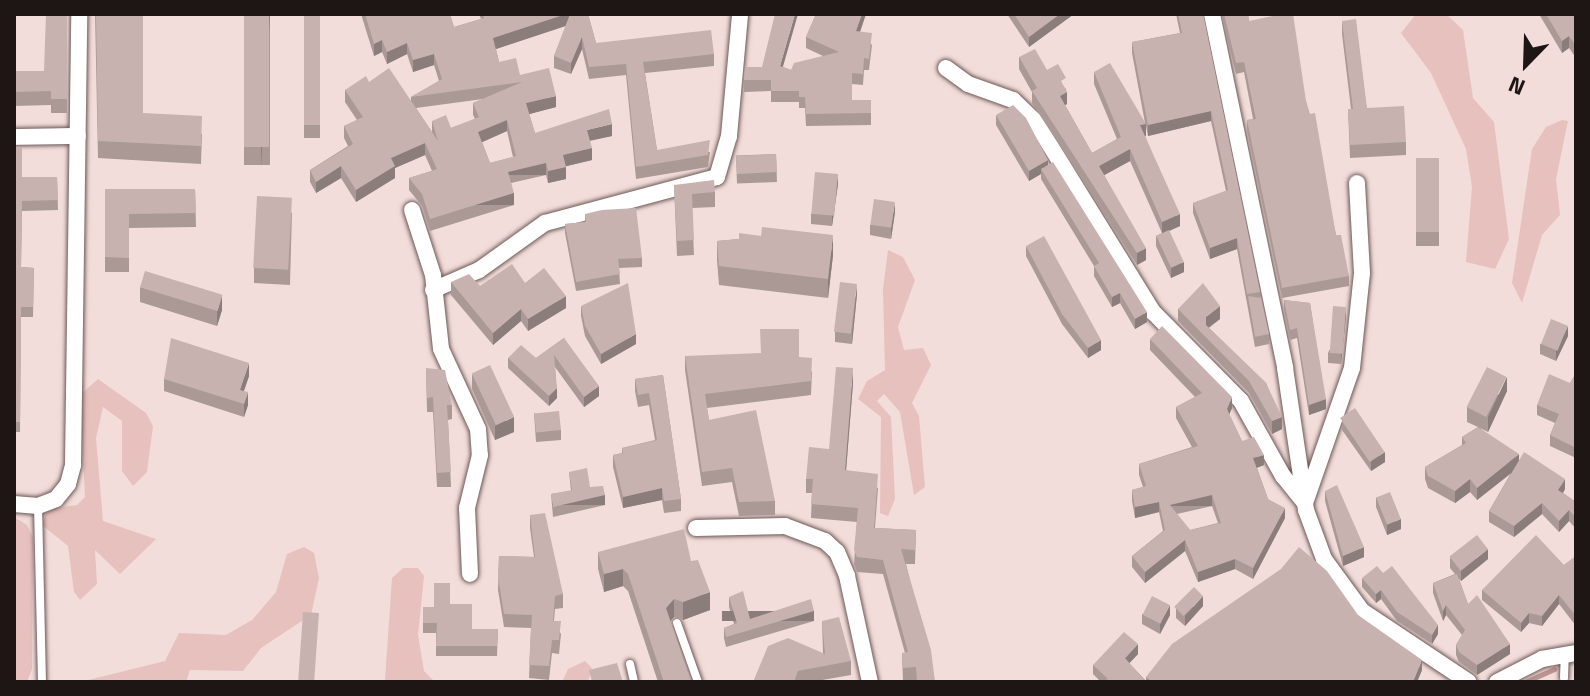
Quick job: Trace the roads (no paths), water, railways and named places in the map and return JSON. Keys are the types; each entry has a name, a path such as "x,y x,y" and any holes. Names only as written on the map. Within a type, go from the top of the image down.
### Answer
{"street":[{"path":"14,504 38,506 56,499 68,484 73,465 79,14"},
{"path":"433,290 479,270 545,223 717,177 729,136 740,14"},
{"path":"1212,14 1285,368 1305,503 1324,559 1362,611 1469,682"},
{"path":"946,68 968,84 1013,100 1035,121 1153,312 1241,401 1283,476 1305,503"},
{"path":"14,137 78,136"},
{"path":"1305,503 1352,368 1362,273 1357,183"},
{"path":"412,210 433,290 441,349 478,429 480,455 467,508 470,574"},
{"path":"696,528 785,526 825,541 837,552 847,576 870,682"},
{"path":"1497,682 1542,659 1571,654"}],"lane":[{"path":"38,506 42,682"},
{"path":"677,623 698,682"},
{"path":"1564,678 1571,654"},
{"path":"630,664 634,682"}],"waterway":[{"path":"1525,682 1554,669"}]}
